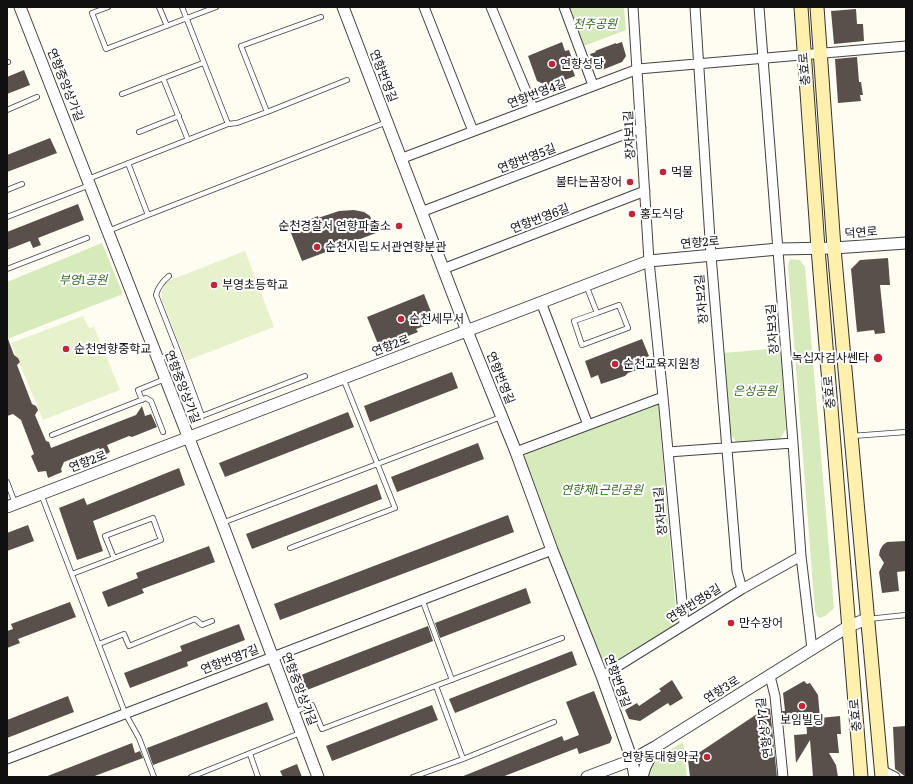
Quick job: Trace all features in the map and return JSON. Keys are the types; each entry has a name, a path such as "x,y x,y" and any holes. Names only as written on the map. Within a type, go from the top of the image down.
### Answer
{"main road":[{"name":"충효로","path":"801,7 818,248 861,777"},
{"name":"충효로","path":"817,7 834,248 881,774"}],"street":[{"name":"연향중앙상가길","path":"20,7 222,523 318,777"},
{"name":"연향번영길","path":"343,7 400,159 444,269 466,331 516,452 552,550 602,676 632,760 635,777"},
{"path":"424,7 473,131"},
{"path":"491,7 533,108"},
{"path":"564,7 593,85"},
{"name":"장자보1길","path":"633,7 649,261 684,624"},
{"name":"장자보2길","path":"695,7 710,255 737,572 742,589"},
{"name":"장자보3길","path":"759,7 794,443 801,556 812,649"},
{"name":"연향번영4길","path":"400,159 638,68 763,59 906,46"},
{"name":"연향번영5길","path":"421,212 641,128"},
{"name":"연향번영6길","path":"444,269 645,191"},
{"name":"덕연로","path":"818,248 906,243"},
{"name":"연향2로","path":"11,505 649,261 778,249 818,248"},
{"path":"541,302 588,424"},
{"path":"516,452 663,396"},
{"path":"668,452 794,443"},
{"name":"연향번영7길","path":"7,758 552,550"},
{"name":"연향번영8길","path":"602,676 742,589 801,556"},
{"name":"연향3로","path":"591,776 632,760 655,747 849,626 867,619"},
{"name":"연향상가7길","path":"770,676 774,696 783,777"},
{"path":"642,777 645,767 655,747"},
{"name":"연향번영길","path":"629,777 632,760"},
{"name":"충효로","path":"881,774 895,777"}],"lane":[{"path":"108,7 92,13 106,49 216,7"},
{"path":"159,7 167,26"},
{"path":"182,7 228,124"},
{"path":"267,112 241,46 321,17"},
{"path":"122,94 204,63"},
{"path":"163,78 188,140"},
{"path":"7,217 89,182 128,163 228,124 237,123 267,112 347,80"},
{"path":"7,110 37,97"},
{"path":"139,132 178,116"},
{"path":"108,231 387,122"},
{"path":"128,163 148,215"},
{"path":"7,190 22,184"},
{"path":"7,269 87,238"},
{"path":"170,276 163,281 156,295 202,416 305,376"},
{"path":"586,285 597,313"},
{"path":"619,305 628,328 582,345 574,321 597,313 619,305"},
{"path":"158,359 178,351"},
{"path":"290,548 395,508 344,378"},
{"path":"142,400 138,390 166,379"},
{"path":"52,434 146,398 151,401 163,432"},
{"path":"222,523 501,417"},
{"path":"851,436 906,432"},
{"path":"7,482 11,505"},
{"path":"41,494 125,713 139,738 154,777"},
{"path":"72,574 114,558 161,540 152,518 105,536 114,558"},
{"path":"422,599 452,680"},
{"path":"867,619 906,616"},
{"path":"99,644 124,634 129,646 195,619 202,625 212,621"},
{"path":"294,712 312,705 322,729 562,638"},
{"path":"436,686 463,758"},
{"path":"413,777 554,722"},
{"path":"191,777 302,732"},
{"path":"250,754 258,777"}],"green space":[{"name":"천주공원","path":"570,7 624,7 626,30 584,46"},
{"name":"부영1공원","path":"102,243 123,294 7,339 7,282"},
{"path":"245,251 274,327 186,361 162,300 163,287 168,281"},
{"path":"791,259 800,260 805,267 834,608 825,616 820,618 817,616 815,611 788,266"},
{"path":"83,316 89,328 94,327 120,390 43,420 11,343"},
{"name":"은성공원","path":"780,348 786,429 779,441 738,444 730,434 723,353"},
{"name":"연향제1근린공원","path":"658,403 677,624 604,667 523,459 529,450"},
{"path":"683,742 687,777 648,777 653,765 661,756"}],"building":[{"path":"856,9 857,24 863,24 864,41 834,44 831,11"},
{"name":"연향성당","path":"562,42 565,51 569,50 574,64 571,65 575,76 554,84 551,83 548,86 537,81 528,56"},
{"path":"622,42 626,56 622,62 602,70 600,64 595,66 590,54"},
{"path":"857,57 859,82 861,82 863,95 860,95 861,101 838,103 835,59"},
{"path":"24,70 30,85 7,94 7,77"},
{"path":"50,138 57,153 7,172 7,155"},
{"path":"78,204 84,220 38,238 41,245 33,248 30,241 7,250 7,232"},
{"name":"순천시립도서관연향분관","path":"354,210 364,212 370,216 376,233 302,261 289,228 318,216 318,218 339,211"},
{"path":"888,258 890,285 880,285 885,333 875,334 874,330 857,332 851,269 860,260"},
{"name":"순천세무서","path":"424,294 435,322 416,329 418,332 398,340 396,337 378,344 367,317"},
{"path":"8,339 14,355 20,362 17,365 32,404 36,406 38,410 35,415 46,441 49,442 51,448 136,415 142,406 145,416 151,414 157,427 107,445 110,452 103,456 99,448 64,462 61,469 62,472 48,478 46,471 38,472 31,456 34,454 21,420 13,414 7,416"},
{"name":"순천교육지원청","path":"642,339 649,356 642,359 645,367 601,384 598,375 591,378 585,361"},
{"path":"452,372 458,388 370,422 364,406"},
{"path":"348,412 354,427 225,477 219,463"},
{"path":"478,443 484,459 397,492 391,477"},
{"path":"179,468 185,485 93,521 103,551 77,560 59,508 84,498 87,505"},
{"path":"377,484 382,499 252,549 246,534"},
{"path":"508,515 514,532 280,620 274,604"},
{"path":"28,525 34,541 7,551 7,533"},
{"path":"906,541 906,571 897,572 899,591 882,593 879,572 884,563 879,555 880,550 887,542"},
{"path":"209,546 215,562 142,589 144,593 108,607 102,592 138,578 136,573"},
{"path":"526,588 531,603 440,638 435,623"},
{"path":"70,602 76,617 18,639 20,643 7,648 7,631 13,629 11,624"},
{"path":"239,624 245,640 187,662 188,666 130,688 124,673 182,651 180,646"},
{"path":"428,626 433,641 307,690 301,675"},
{"path":"572,651 577,665 455,713 449,699"},
{"path":"672,680 683,698 670,706 668,703 640,721 629,719 625,710 637,703 639,706 661,691 659,689"},
{"path":"804,681 807,684 810,683 818,695 820,718 840,716 841,734 837,734 839,753 829,753 836,765 838,777 813,777 810,740 796,763 794,735 807,734 806,718 783,720 782,711 785,711 783,693"},
{"path":"594,691 612,738 610,743 579,754 577,748 502,777 461,777 562,736 564,741 579,735 566,702"},
{"path":"68,696 74,712 7,738 7,720"},
{"path":"267,702 274,720 153,765 147,748"},
{"path":"432,705 438,720 332,761 326,746"},
{"path":"766,708 770,709 777,777 690,777 688,760"},
{"path":"906,726 906,777 895,769 893,727"},
{"path":"132,743 135,753 140,751 143,758 92,777 45,777"},
{"path":"297,764 302,777 283,777 280,771"}],"place":[{"name":"연향성당","path":"552,64"},
{"name":"먹물","path":"663,172"},
{"name":"불타는꼼장어","path":"630,182"},
{"name":"홍도식당","path":"632,214"},
{"name":"순천경찰서 연향파출소","path":"399,226"},
{"name":"순천시립도서관연향분관","path":"317,247"},
{"name":"부영초등학교","path":"214,285"},
{"name":"순천세무서","path":"401,319"},
{"name":"순천연향중학교","path":"66,349"},
{"name":"녹십자검사쎈타","path":"878,358"},
{"name":"순천교육지원청","path":"615,364"},
{"name":"만수장어","path":"731,623"},
{"name":"보임빌딩","path":"802,706"},
{"name":"연향동대형약국","path":"707,757"}]}
